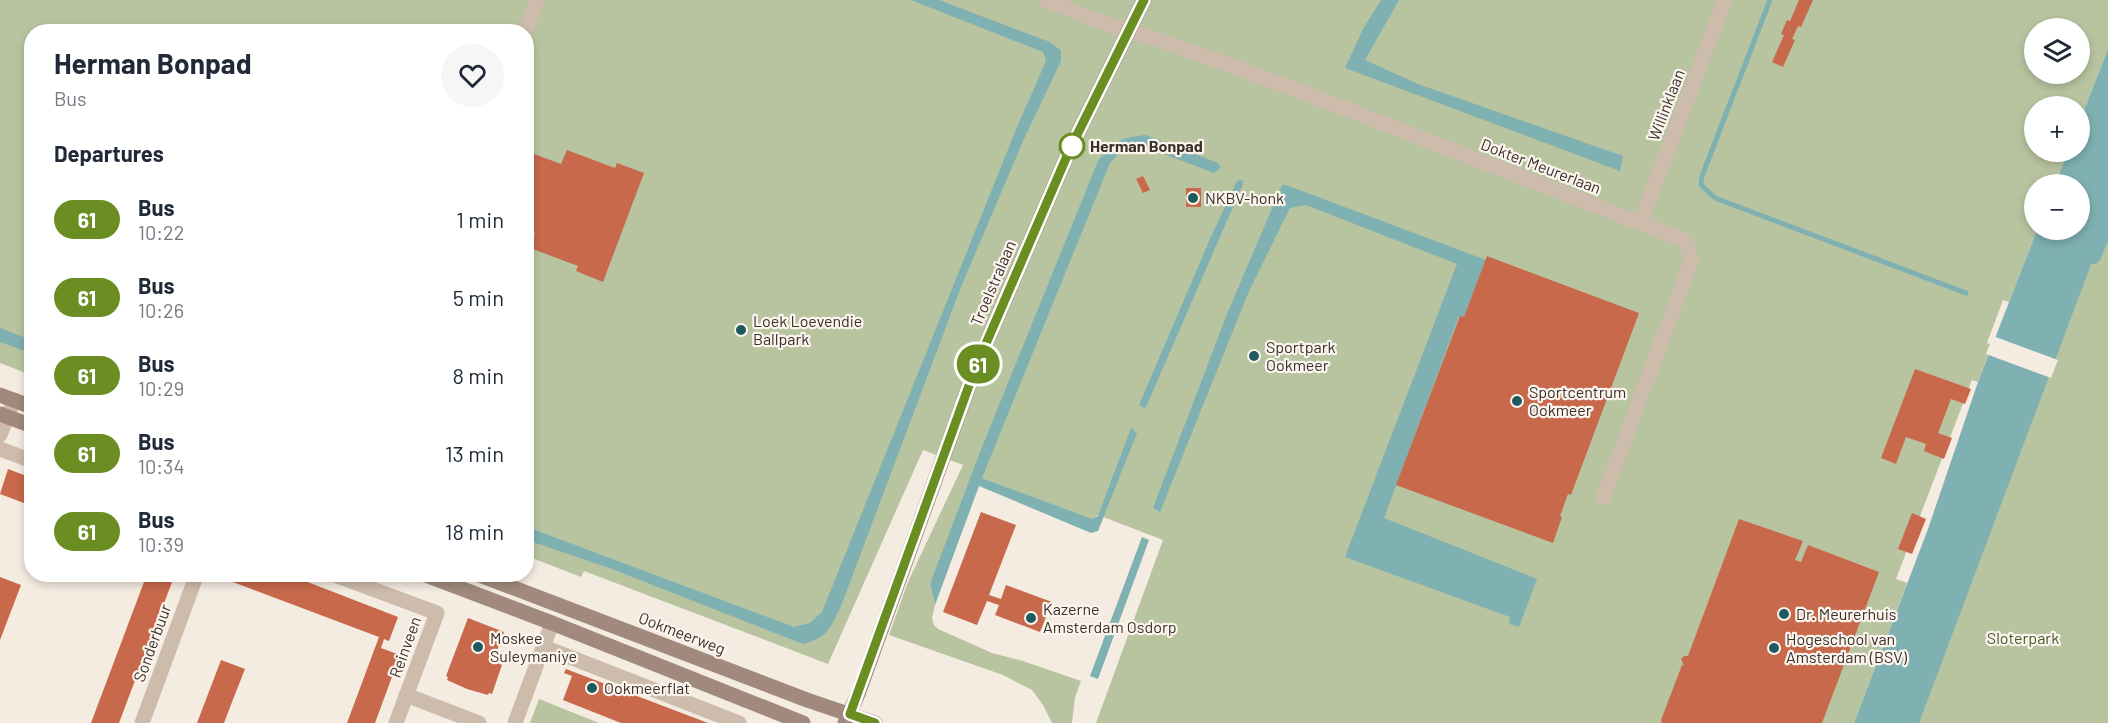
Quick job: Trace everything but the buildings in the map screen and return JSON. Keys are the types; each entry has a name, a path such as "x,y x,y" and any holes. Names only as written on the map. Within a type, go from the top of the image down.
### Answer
{"main road":[{"name":"Troelstralaan","path":"847,718 975,369 1070,149 1144,0"},
{"path":"7,398 24,404"},
{"path":"3,416 24,423"},
{"path":"444,582 803,723"},
{"name":"Ookmeerweg","path":"498,582 801,697 847,718 875,723"}],"street":[{"path":"528,24 537,0"},
{"path":"1044,0 1128,31"},
{"name":"Willinklaan","path":"1641,223 1725,0"},
{"name":"Dokter Meurerlaan","path":"1128,31 1284,85 1684,240 1688,247 1690,262 1603,498"},
{"path":"0,435 7,398"},
{"path":"0,449 24,458"},
{"name":"Sonderbuur","path":"142,723 193,582"},
{"name":"Reinveen","path":"354,582 437,613 396,723"},
{"path":"515,723 552,623"},
{"path":"544,647 739,723"},
{"name":"Reinveen","path":"406,695 479,723"}],"green space":[{"name":"Sportpark Ookmeer","path":"0,0 2108,0 2108,49 2090,96 2024,96 2024,162 2064,162 2059,174 2024,174 2024,240 2033,240 2009,302 2003,300 1987,343 1992,345 1978,382 1972,380 1896,579 1907,583 1854,723 1096,723 1163,540 1098,515 1092,520 982,478 930,584 935,605 932,618 934,625 938,629 992,653 1081,681 1075,697 1072,723 1052,723 1032,690 1003,675 889,635 908,582 963,465 923,450 828,664 584,571 581,577 534,559 534,24 24,24 24,372 0,363"},
{"name":"Sloterpark","path":"2108,180 2108,723 1899,723 2085,240 2090,240 2090,227"},
{"path":"539,699 599,723 530,723"}],"water":[{"path":"911,0 939,0 1050,42 1061,51 1061,61 1024,139 961,287 841,606 824,635 803,644 612,569 534,542 534,530 794,627 810,623 822,612 1017,127 1046,61 1043,52"},
{"path":"1381,0 1399,0 1365,60 1418,84 1623,156 1620,171 1345,68 1364,27"},
{"path":"2108,49 2108,219 1919,723 1854,723 1928,529 1978,382 2033,240 2090,240 2090,174 2059,174 2064,162 2090,162 2090,96"},
{"path":"1146,135 1218,163 1221,167 1214,173 1140,145 1122,151 1110,163 982,478 1092,519 1098,516 1131,428 1137,433 1098,531 1091,533 979,486 935,605 930,584 980,452 1098,161 1118,142"},
{"path":"1240,180 1243,184 1144,408 1139,405 1210,239 1237,181"},
{"path":"1282,185 1486,260 1464,317 1459,316 1384,518 1537,579 1519,627 1509,624 1510,617 1345,557 1457,264 1306,205 1290,208 1249,291 1160,512 1153,508 1227,314"},
{"path":"0,328 24,337 24,351 0,342"},
{"path":"1142,537 1149,540 1098,679 1090,676"}],"pier":[{"path":"1993,336 2058,360 2051,378 1986,354"}],"waterway":[{"path":"1770,0 1702,176 1701,185 1715,198 1966,293"},
{"path":"2093,256 2108,221"}],"bus line":[{"name":"61","path":"875,723 850,714 975,369 1070,149 1144,0"}],"place":[{"name":"Herman Bonpad","path":"1072,146"},
{"name":"NKBV-honk","path":"1193,198"},
{"name":"Loek Loevendie Ballpark","path":"741,330"},
{"name":"Sportpark Ookmeer","path":"1254,356"},
{"name":"Sportcentrum Ookmeer","path":"1517,401"},
{"name":"Dr. Meurerhuis","path":"1784,614"},
{"name":"Kazerne Amsterdam Osdorp","path":"1031,618"},
{"name":"Moskee Suleymaniye","path":"478,647"},
{"name":"Hogeschool van Amsterdam (BSV)","path":"1774,648"},
{"name":"Ookmeerflat","path":"592,688"}]}
